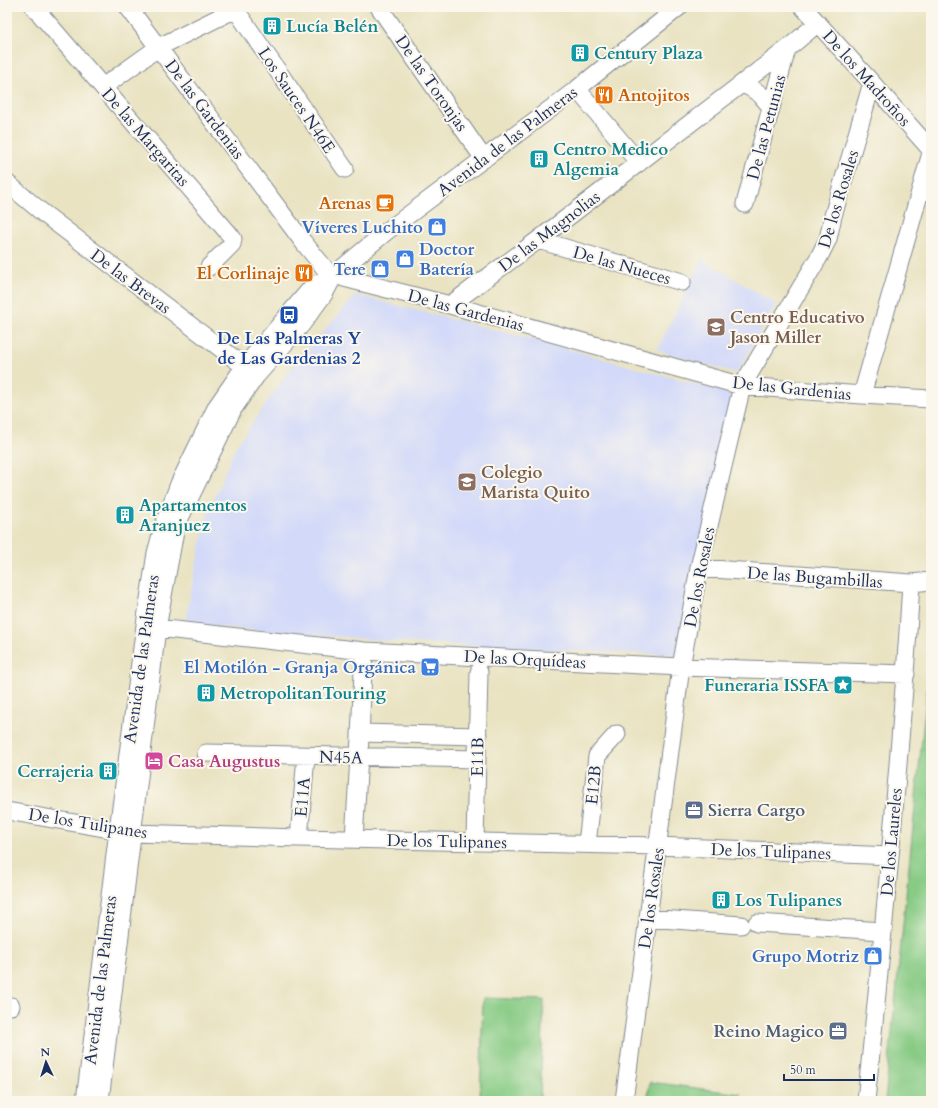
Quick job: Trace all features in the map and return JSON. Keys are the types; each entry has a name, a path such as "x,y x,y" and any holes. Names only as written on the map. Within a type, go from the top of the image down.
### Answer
{"street":[{"name":"De las Margaritas","path":"34,7 233,239 232,244 209,267"},
{"name":"De las Gardenias","path":"128,7 304,243 327,271 344,278 742,386 931,399"},
{"name":"De las Toronjas","path":"379,7 484,159"},
{"name":"Avenida de las Palmeras","path":"85,1101 125,832 151,626 176,526 250,371 302,324 324,294 335,274 387,231 577,89 679,7"},
{"name":"De los Madroños","path":"803,7 872,83 927,140"},
{"path":"104,87 159,47 238,8"},
{"name":"Los Sauces N46E","path":"238,8 345,169"},
{"name":"De las Magnolias","path":"450,306 787,50 818,23"},
{"name":"De las Petunias","path":"745,204 787,50"},
{"path":"743,83 760,94 771,107"},
{"name":"De los Rosales","path":"624,1101 681,667 699,568 742,386 819,257 828,239 833,216 872,83"},
{"path":"577,89 639,162"},
{"path":"862,395 931,153"},
{"name":"De las Brevas","path":"7,183 49,218 250,371"},
{"name":"De las Nueces","path":"538,240 682,282"},
{"name":"De las Bugambillas","path":"699,568 911,584 931,580"},
{"name":"De los Laureles","path":"866,1101 906,674 911,584"},
{"name":"De las Orquídeas","path":"151,626 364,651 681,667 906,674"},
{"path":"354,839 360,757 364,651"},
{"name":"E11B","path":"475,842 479,672"},
{"path":"360,734 478,736"},
{"name":"E12B","path":"587,844 597,756 617,734"},
{"name":"N45A","path":"206,753 477,759"},
{"name":"E11A","path":"299,838 306,756"},
{"name":"De los Tulipanes","path":"7,811 125,832 299,838 658,846 890,856"},
{"name":"Avenida de las Palmeras","path":"100,1101 125,832"},
{"path":"648,918 883,931"}],"shaded area":[{"name":"Centro Educativo Jason Miller","path":"702,259 776,304 737,373 657,350"},
{"name":"Colegio Marista Quito","path":"356,295 531,339 734,395 678,655 417,643 185,624 207,516 235,448 289,371"}],"green space":[{"path":"931,650 931,1101 885,1101"},
{"path":"483,998 544,1000 540,1101 480,1101"},
{"path":"650,1082 741,1094 740,1101 647,1101"}],"place":[{"name":"Lucía Belén","path":"272,26"},
{"name":"Century Plaza","path":"580,53"},
{"name":"Antojitos","path":"604,95"},
{"name":"Centro Medico Algemia","path":"539,159"},
{"name":"Arenas","path":"385,203"},
{"name":"Víveres Luchito","path":"437,227"},
{"name":"Doctor Batería","path":"405,259"},
{"name":"Tere","path":"380,269"},
{"name":"El Corlinaje","path":"304,273"},
{"name":"De Las Palmeras Y de Las Gardenias 2","path":"289,315"},
{"name":"Centro Educativo Jason Miller","path":"716,327"},
{"name":"Colegio Marista Quito","path":"467,482"},
{"name":"Apartamentos Aranjuez","path":"125,515"},
{"name":"El Motilón - Granja Orgánica","path":"430,667"},
{"name":"Funeraria ISSFA","path":"843,685"},
{"name":"MetropolitanTouring","path":"206,693"},
{"name":"Casa Augustus","path":"154,761"},
{"name":"Cerrajeria","path":"108,771"},
{"name":"Sierra Cargo","path":"694,810"},
{"name":"Los Tulipanes","path":"721,900"},
{"name":"Grupo Motriz","path":"873,956"},
{"name":"Reino Magico","path":"838,1031"}]}
